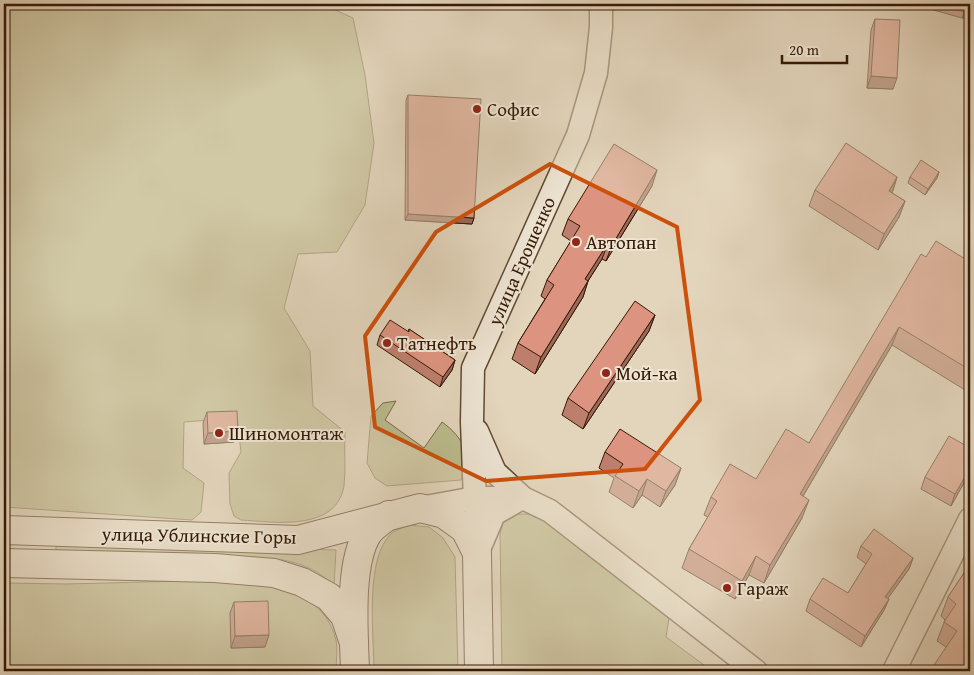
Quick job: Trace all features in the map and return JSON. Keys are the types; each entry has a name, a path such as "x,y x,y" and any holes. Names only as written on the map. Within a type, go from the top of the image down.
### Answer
{"main road":[{"name":"улица Ерошенко","path":"355,671 355,575 359,552 369,531 390,514 420,508 444,514 466,529 477,553 478,671"},
{"name":"улица Ублинские Горы","path":"4,530 298,540 390,514"},
{"name":"улица Ублинские Горы","path":"4,564 215,568 274,573 302,582 329,597 345,616 354,643"}],"street":[{"name":"улица Ерошенко","path":"477,553 472,422 474,368 578,135 596,73 601,27 601,4"},
{"path":"472,422 495,472 523,498 550,511 756,671"},
{"path":"420,508 475,498 523,498"},
{"name":"улица Ерошенко","path":"477,553 494,514 523,498"},
{"path":"894,671 970,519"}],"highlighted area":[{"path":"550,164 677,227 700,400 645,469 486,481 375,427 365,336 436,232"}],"green space":[{"path":"4,4 322,4 353,18 365,75 374,143 365,205 337,252 298,254 284,308 310,351 313,406 345,432 344,486 339,501 329,511 317,518 286,522 241,520 234,516 230,504 229,473 241,452 237,418 184,422 183,468 204,483 201,512 192,520 4,507"},
{"path":"396,401 385,420 424,448 442,422 456,434 464,447 465,454 464,471 461,480 387,486 375,478 367,463 371,416 383,403"},
{"path":"518,514 534,514 555,528 669,618 666,637 712,671 502,671 500,533 503,523"},
{"path":"410,525 429,527 443,538 455,557 458,671 374,671 372,598 377,560 383,544 392,533"},
{"path":"56,542 336,550 334,586 323,576 311,569 283,560 56,553"},
{"path":"226,580 260,584 293,593 307,600 320,610 330,623 336,640 336,671 4,671 4,583 66,584"}],"building":[{"path":"934,4 970,4 970,12 964,12"},
{"path":"875,19 900,20 897,78 871,76"},
{"path":"408,95 481,99 474,218 408,214"},
{"path":"846,143 897,177 889,191 905,201 884,234 815,190"},
{"path":"614,144 657,170 612,245 608,243 585,279 588,281 541,357 518,343 554,285 547,280 580,226 568,219"},
{"path":"921,160 939,172 928,189 910,177"},
{"path":"936,241 970,262 970,370 899,327 800,494 809,500 770,565 756,556 742,581 689,549 717,501 711,497 730,464 756,479 786,429 809,443 921,254 926,257"},
{"name":"Мой-ка","path":"635,301 655,315 589,413 568,398"},
{"path":"390,320 409,332 409,329 455,360 443,377 380,335"},
{"path":"237,411 238,431 208,433 207,412"},
{"path":"620,429 681,468 666,491 647,479 639,491 615,476 623,464 605,452"},
{"path":"949,436 970,448 970,468 955,494 925,477"},
{"path":"874,529 913,558 885,597 889,599 865,636 810,599 823,578 848,593 872,554 861,546"},
{"path":"970,564 970,671 930,671 957,631 944,622 956,604 948,597"},
{"path":"268,601 269,635 235,636 234,602"}],"place":[{"name":"Софис","path":"477,109"},
{"name":"Автопан","path":"576,242"},
{"name":"Татнефть","path":"387,343"},
{"name":"Мой-ка","path":"606,373"},
{"name":"Шиномонтаж","path":"219,433"},
{"name":"Гараж","path":"727,588"}]}
